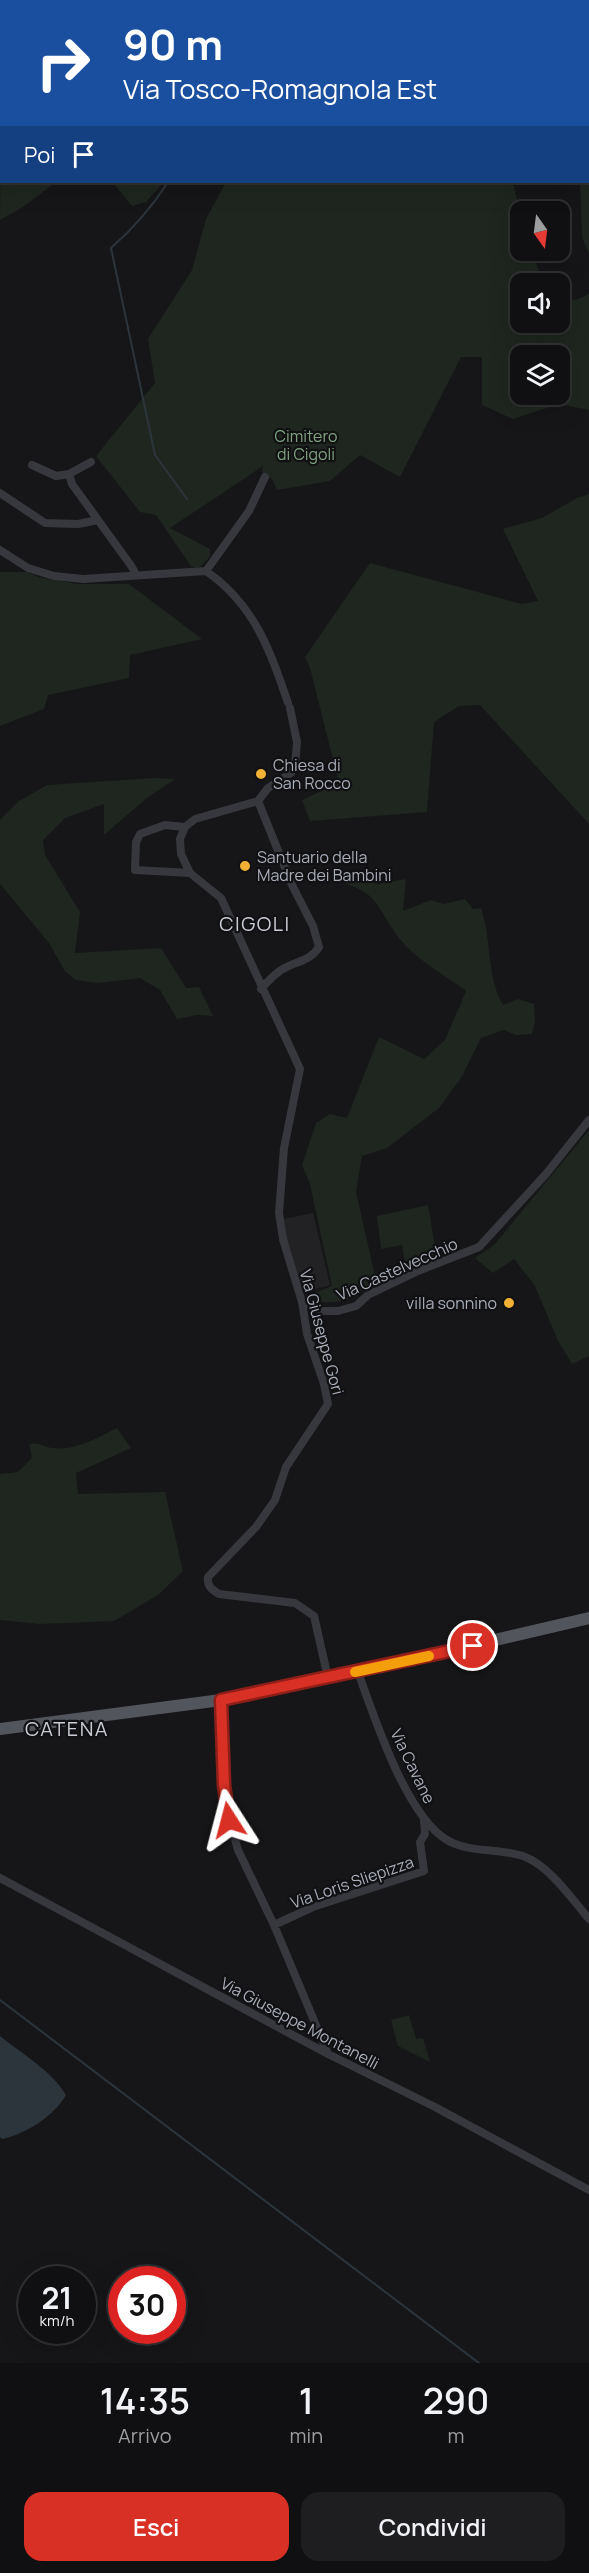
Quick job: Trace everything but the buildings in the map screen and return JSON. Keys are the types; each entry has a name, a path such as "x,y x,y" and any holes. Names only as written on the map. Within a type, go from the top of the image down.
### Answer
{"main road":[{"path":"0,1729 221,1700 358,1672 589,1618"}],"street":[{"path":"32,465 56,476 69,474 91,462"},
{"path":"69,474 72,484 136,575"},
{"path":"206,571 249,511 265,477"},
{"path":"0,493 45,523 78,524 98,520"},
{"path":"0,550 28,568 54,576 83,579 206,571 223,582 253,618 268,648 289,705 297,742 295,766 291,773 267,788 258,801 195,819 185,827 180,838 181,854 190,873 135,870 136,842 140,834 165,825 185,827"},
{"path":"258,801 292,885 318,939 319,947 312,957 290,965 272,976 261,989"},
{"name":"Via Giuseppe Gori","path":"190,873 221,898 261,989 300,1069 284,1148 279,1213 283,1239 302,1302 307,1334 324,1384 328,1404 286,1467 275,1500 256,1527 208,1577 207,1582 210,1588 219,1594 295,1603 314,1616 328,1678"},
{"name":"Via Castelvecchio","path":"302,1302 321,1311 338,1311 356,1306 368,1295 418,1271 479,1247 546,1174 589,1120"},
{"name":"Via Cavane","path":"358,1672 394,1764 424,1820 445,1839 458,1846 524,1857 545,1870 589,1919"},
{"path":"221,1700 224,1785 229,1820 238,1850 274,1925 328,2054"},
{"name":"Via Loris Sliepizza","path":"274,1925 313,1908 424,1871 420,1842 424,1834 424,1820"},
{"name":"Via Giuseppe Montanelli","path":"0,1878 328,2054 435,2107 589,2190"}],"shaded area":[{"path":"313,1213 330,1285 304,1292 286,1236 284,1219"},
{"path":"0,2036 44,2070 66,2095 47,2117 20,2133 2,2139 0,2137"}],"green space":[{"path":"0,183 55,183 23,207 0,220"},
{"path":"113,183 163,183 146,202 132,206"},
{"name":"Cimitero di Cigoli","path":"225,183 513,183 517,201 510,201 510,261 535,261 540,273 510,273 510,333 570,333 570,299 576,300 589,294 589,410 564,405 570,405 570,345 510,345 510,405 556,405 513,419 482,405 482,357 461,357 400,477 360,455 330,481 277,490 272,479 262,473 263,466 170,528 210,549 210,557 196,568 191,566 156,515 140,512 96,456 155,383 148,339 192,270 206,219"},
{"path":"580,183 589,183 589,254 582,237"},
{"path":"589,494 589,824 480,705 459,706 434,722 427,812 310,821 302,800 339,783 310,668 305,657 370,563 522,604 538,601 503,529 542,518 577,498"},
{"path":"0,572 28,572 38,577 78,584 129,584 202,639 130,655 129,678 48,695 44,709 0,726"},
{"path":"154,778 175,779 147,798 104,835 104,804 65,818 43,840 45,855 80,912 75,953 161,948 186,988 199,987 213,1016 197,1015 177,1019 160,990 140,978 98,983 75,980 64,970 49,943 0,884 0,820 19,801 47,785"},
{"path":"348,874 377,884 406,879 403,911 431,900 444,904 465,899 473,909 481,908 487,932 491,970 503,1005 518,999 534,1004 535,1022 532,1034 516,1035 504,1030 481,1038 461,1078 439,1108 387,1148 362,1156 356,1192 376,1280 362,1292 350,1298 337,1302 319,1302 315,1293 332,1286 310,1184 302,1165 316,1123 330,1114 347,1118 379,1037 424,1059 445,1040 466,991 406,946 374,900 356,887 343,883"},
{"path":"589,1130 589,1356 572,1364 558,1341 535,1286 514,1259 493,1273 475,1258 494,1245"},
{"path":"428,1205 437,1258 406,1267 402,1245 381,1249 377,1216"},
{"path":"117,1428 131,1448 76,1473 78,1494 165,1492 183,1571 158,1595 114,1621 40,1624 0,1620 0,1474 18,1472 32,1458 29,1444 69,1448 86,1443"},
{"path":"409,2015 416,2039 423,2038 430,2062 398,2046 391,2020"}],"waterway":[{"path":"167,183 142,217 111,248 155,455 187,499"},
{"path":"0,2000 479,2363"}],"slow traffic":[{"path":"355,1672 429,1656"}],"place":[{"name":"Chiesa di San Rocco","path":"261,774"},
{"name":"Santuario della Madre dei Bambini","path":"245,866"},
{"name":"villa sonnino","path":"509,1303"}],"district":[{"name":"CIGOLI","path":"255,923"},
{"name":"CATENA","path":"67,1728"}],"route":[{"path":"229,1820 224,1785 221,1700 473,1646"}]}
